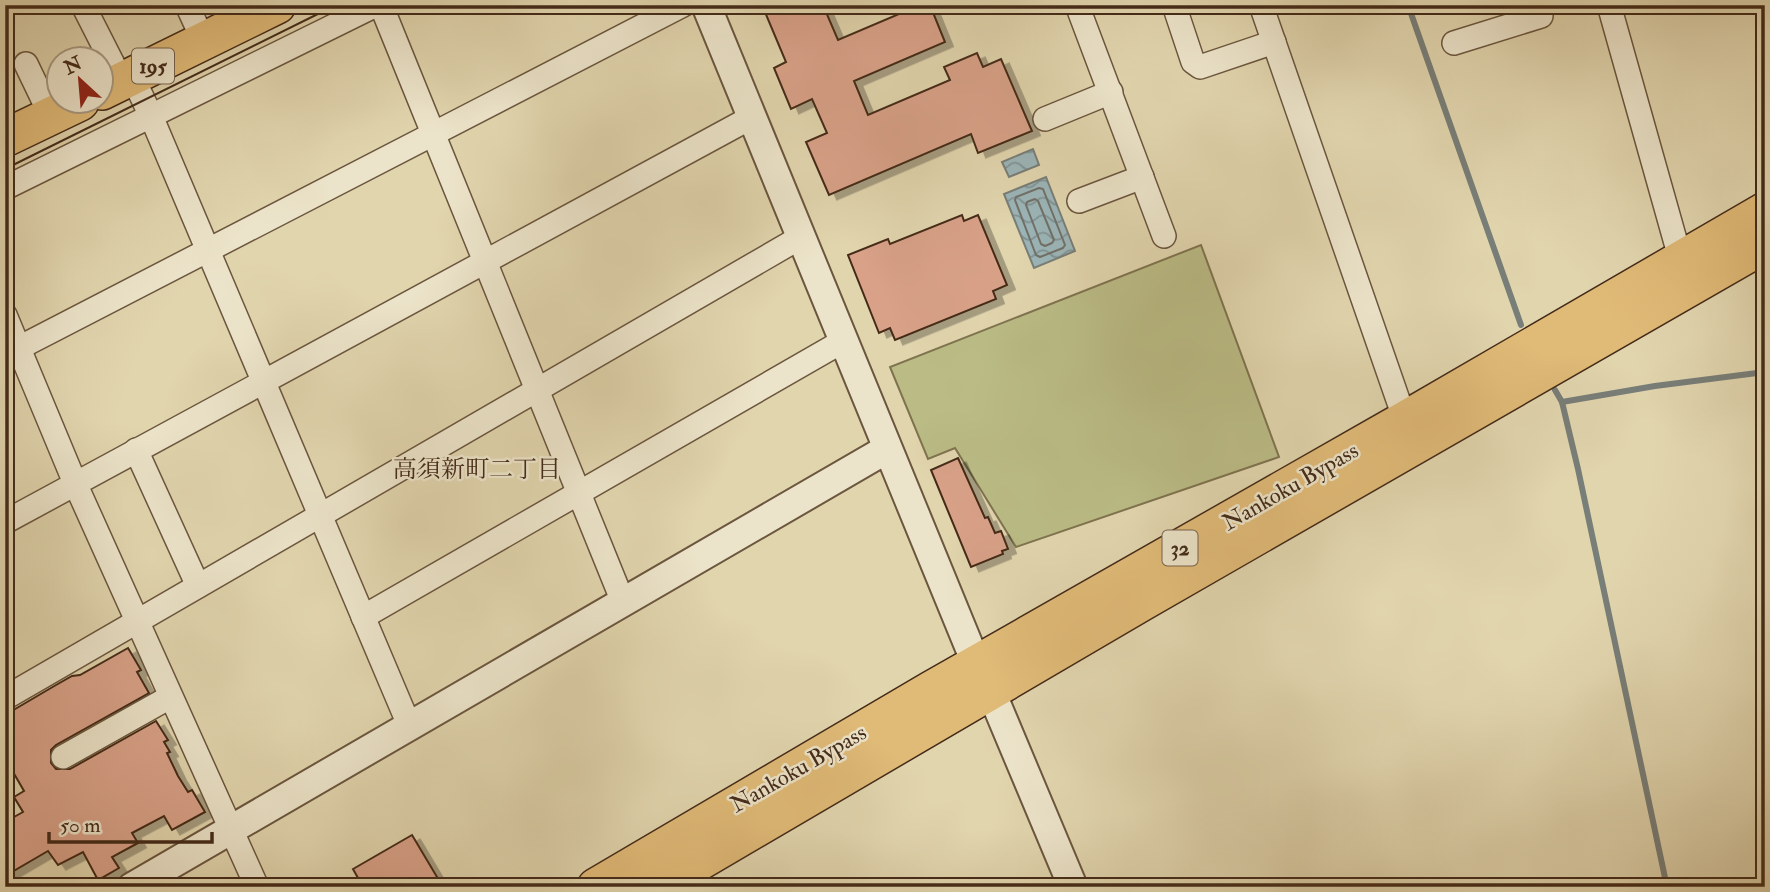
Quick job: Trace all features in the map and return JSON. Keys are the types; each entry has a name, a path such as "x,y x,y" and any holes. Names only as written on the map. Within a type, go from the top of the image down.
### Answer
{"highway":[{"name":"195","path":"117,83 277,5"},
{"path":"5,138 51,116"},
{"name":"Nankoku Bypass","path":"656,887 985,678 1405,420 1765,211"},
{"name":"Nankoku Bypass","path":"596,887 985,678 1142,602 1765,244"}],"street":[{"path":"83,5 117,72 117,83 151,116 409,725"},
{"path":"187,5 204,42"},
{"path":"5,188 379,5 622,602"},
{"path":"12,351 683,5"},
{"path":"706,5 971,651 985,678 1073,887"},
{"path":"1077,5 1164,236"},
{"path":"1174,5 1193,62 1200,67 1274,42"},
{"path":"1261,5 1405,420"},
{"path":"1454,43 1541,16 1538,5"},
{"path":"1609,5 1681,261"},
{"path":"26,64 46,87"},
{"path":"1045,119 1111,92"},
{"path":"5,522 752,117"},
{"path":"1079,201 1142,177"},
{"path":"5,698 801,237"},
{"path":"5,316 12,351 75,483 257,887"},
{"path":"363,617 843,341"},
{"path":"132,887 887,449"},
{"path":"136,450 198,586"},
{"path":"63,757 170,697"}],"green space":[{"path":"1201,245 1279,457 1016,547 955,448 928,459 890,367"}],"water":[{"path":"1033,149 1039,165 1009,177 1002,162"},
{"path":"1046,177 1075,251 1034,268 1004,194"}],"building":[{"path":"762,5 823,5 838,40 920,5 930,5 945,42 854,81 868,115 950,80 944,67 977,53 983,67 1001,59 1032,131 978,153 971,134 829,195 806,142 827,133 812,99 791,109 774,68 786,62"},
{"path":"962,215 964,221 978,215 1007,285 993,291 996,299 895,340 890,328 879,333 848,255 888,239 890,244"},
{"path":"958,458 985,518 988,517 995,533 1001,531 1008,549 1002,551 1003,554 971,567 931,470"},
{"path":"128,648 141,670 137,672 149,693 56,745 51,750 51,763 56,769 70,769 156,721 168,740 164,742 170,752 167,753 178,776 188,792 192,790 205,812 172,830 164,816 132,833 138,843 112,857 119,868 98,880 83,852 58,865 48,851 5,876 5,822 23,812 14,797 24,791 5,758 5,715 72,676 80,675"},
{"path":"412,835 443,887 363,887 353,869"}],"waterway":[{"path":"1408,5 1521,325"},
{"path":"1562,402 1655,386 1765,372"},
{"path":"1555,390 1562,402 1578,469 1667,887"}],"tram line":[{"path":"5,169 336,5"}],"district":[{"name":"高須新町二丁目","path":"477,469"}]}
